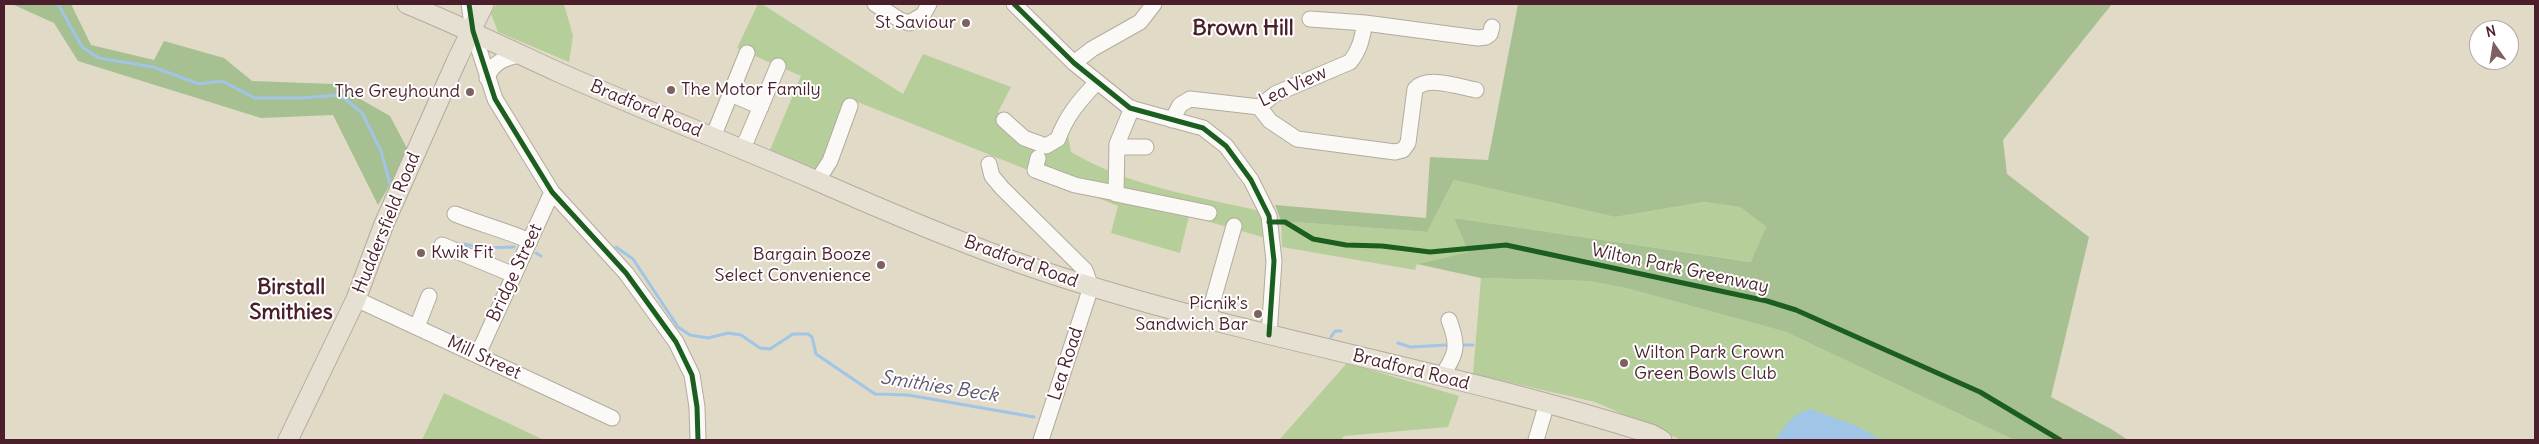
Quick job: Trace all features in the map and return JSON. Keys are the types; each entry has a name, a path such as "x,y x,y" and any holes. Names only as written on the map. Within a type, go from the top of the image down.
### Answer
{"main road":[{"name":"Bradford Road","path":"408,4 740,149 949,236 1092,287 1269,336 1547,403 1651,434 1662,440"},
{"name":"Huddersfield Road","path":"288,440 356,299 384,224 484,4"}],"street":[{"path":"469,4 473,31 495,99 552,192 626,274 676,342 692,375 697,407 698,440"},
{"path":"875,4 909,24 923,15 929,4"},
{"path":"1014,4 1074,63 1132,108 1203,128 1226,146 1251,180 1269,216 1274,261 1269,336"},
{"path":"1074,63 1092,49 1140,22 1154,4"},
{"path":"1310,19 1365,23 1478,38 1486,37 1490,34 1492,27"},
{"name":"Lea View","path":"1172,120 1180,106 1190,99 1259,107 1275,94 1350,62 1357,54 1365,23"},
{"path":"713,137 748,53"},
{"path":"488,78 490,70 502,59 522,54"},
{"path":"740,149 761,107 778,66"},
{"path":"1004,120 1024,138 1046,146 1058,139 1063,125 1073,108 1097,82"},
{"path":"1259,107 1270,121 1297,139 1395,152 1403,150 1408,143 1415,89 1425,82 1476,90"},
{"path":"731,94 761,107"},
{"path":"817,181 830,161 850,106"},
{"path":"1116,193 1116,148 1132,108"},
{"path":"1116,148 1146,147"},
{"path":"1038,158 1035,170 1075,185 1209,213"},
{"path":"989,164 992,176 1002,188 1085,270 1092,287"},
{"name":"Bridge Street","path":"478,354 552,192"},
{"path":"455,214 487,227 501,228 530,241"},
{"path":"1208,318 1234,226"},
{"path":"442,245 514,275"},
{"name":"Lea Road","path":"1041,440 1092,287"},
{"path":"417,326 430,296"},
{"name":"Mill Street","path":"356,299 478,354 612,418"},
{"path":"1441,377 1454,358 1456,338 1449,320"},
{"path":"1536,440 1547,403"}],"green space":[{"path":"12,4 71,4 91,45 154,60 164,41 224,58 252,81 334,84 390,116 409,152 378,205 333,115 261,118 78,61 54,23"},
{"path":"496,4 564,4 573,36 569,62 498,32 491,14"},
{"path":"758,4 762,4 903,94 923,54 1011,87 998,112 1026,133 1047,141 1068,135 1071,152 1093,164 1163,189 1260,211 1266,238 1189,216 1180,253 1111,233 1118,206 855,101 826,175 770,150 801,76 737,48"},
{"path":"1518,4 2112,4 2003,140 2007,174 2089,237 2051,397 2128,440 2014,440 1786,332 1626,288 1588,281 1481,278 1417,264 1468,252 1454,218 1751,262 1766,227 1740,207 1704,202 1615,217 1454,180 1427,232 1281,221 1275,205 1426,218 1430,157 1488,160"},
{"path":"1454,180 1615,217 1704,202 1740,207 1766,227 1752,262 1454,218 1468,252 1417,264 1415,270 1282,247 1281,221 1427,232"},
{"path":"1481,278 1588,281 1626,288 1786,332 2014,440 1681,440 1595,402 1473,374"},
{"path":"1347,363 1459,396 1448,427 1344,436 1341,440 1279,440"},
{"path":"444,393 544,440 422,440"}],"water":[{"path":"1810,409 1857,426 1881,440 1775,440 1794,417"}],"waterway":[{"name":"Smithies Beck","path":"58,4 82,47 99,58 153,67 199,84 222,81 255,98 301,98 340,95 362,113 381,151 390,184"},
{"name":"Smithies Beck","path":"464,244 484,248 514,247"},
{"name":"Smithies Beck","path":"616,247 633,259 678,327 690,335 708,338 728,333 741,335 760,348 770,349 793,334 808,334 812,337 816,354 875,394 908,395 1034,417"},
{"name":"Smithies Beck","path":"536,253 541,256"},
{"name":"Smithies Beck","path":"1331,337 1335,331 1341,331"},
{"name":"Smithies Beck","path":"1398,343 1410,347 1447,345"},
{"name":"Smithies Beck","path":"1463,345 1473,345"}],"cycle path":[{"path":"469,4 473,31 495,99 552,192 626,273 676,342 692,375 697,407 698,440"},
{"path":"1014,4 1074,63 1130,108 1203,128 1226,146 1251,180 1269,216 1274,261 1269,335"},
{"name":"Wilton Park Greenway","path":"1269,222 1285,222 1313,239 1346,245 1382,246 1430,252 1506,245 1767,301 1796,310 1980,392 2060,440"}],"place":[{"name":"St Saviour","path":"966,23"},
{"name":"The Motor Family","path":"671,90"},
{"name":"The Greyhound","path":"470,92"},
{"name":"Kwik Fit","path":"421,253"},
{"name":"Bargain Booze Select Convenience","path":"881,265"},
{"name":"Picnik's Sandwich Bar","path":"1258,314"},
{"name":"Wilton Park Crown Green Bowls Club","path":"1624,363"}],"district":[{"name":"Brown Hill","path":"1243,29"},
{"name":"Birstall Smithies","path":"291,300"}]}
